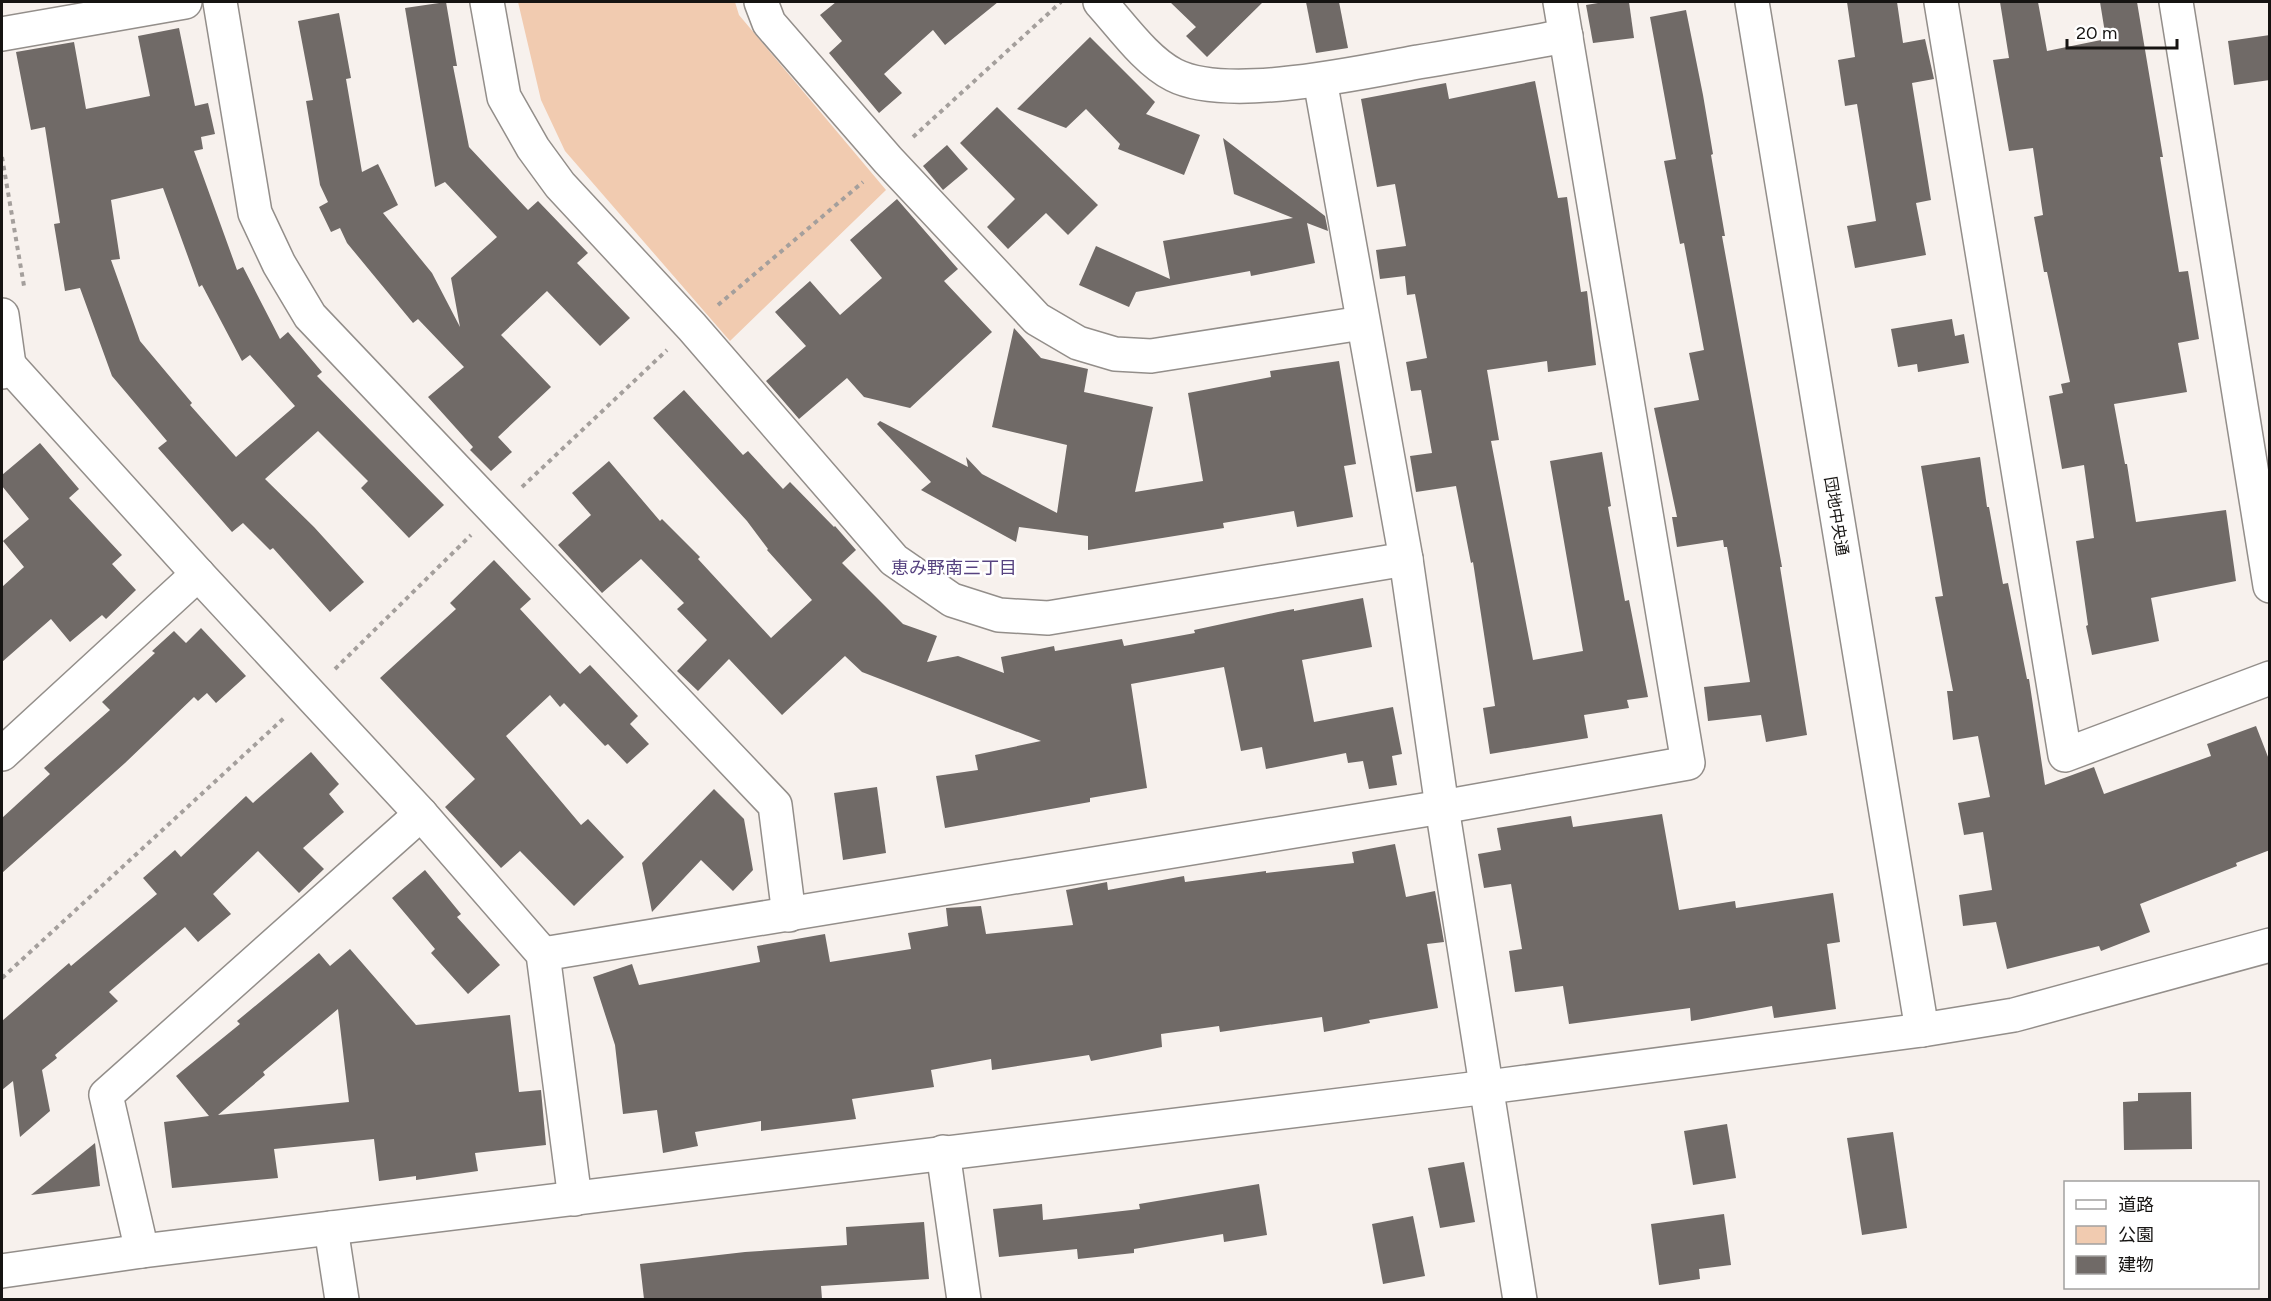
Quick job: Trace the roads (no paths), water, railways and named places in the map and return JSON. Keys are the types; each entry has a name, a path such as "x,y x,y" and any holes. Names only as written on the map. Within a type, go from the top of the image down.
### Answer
{"street":[{"path":"2,34 185,2"},
{"path":"220,2 255,213 279,264 310,316 497,510 775,805 789,915"},
{"path":"487,2 504,97 533,148 561,185 692,327 894,560 952,600 999,615 1048,618 1406,559"},
{"path":"760,2 769,23 888,160 1037,319 1078,344 1115,354 1151,356 1362,323"},
{"path":"1100,2 1152,60 1175,75 1207,84 1246,86 1320,80 1566,36"},
{"path":"543,954 1442,807 1688,763 1560,2"},
{"name":"団地中央通","path":"1752,2 1922,1030"},
{"path":"1941,2 2065,755 2270,678"},
{"path":"2176,2 2270,586"},
{"path":"1320,80 1406,559 1442,807 1520,1299"},
{"path":"2,315 5,369 421,814 543,954 575,1199"},
{"path":"2,754 198,574"},
{"path":"142,1251 106,1095 421,814"},
{"path":"2,1271 142,1251 1488,1087 1922,1030 2014,1015 2270,945"},
{"path":"943,1152 964,1299"},
{"path":"331,1228 342,1299"}],"district":[{"name":"恵み野南三丁目","path":"954,568"}]}
